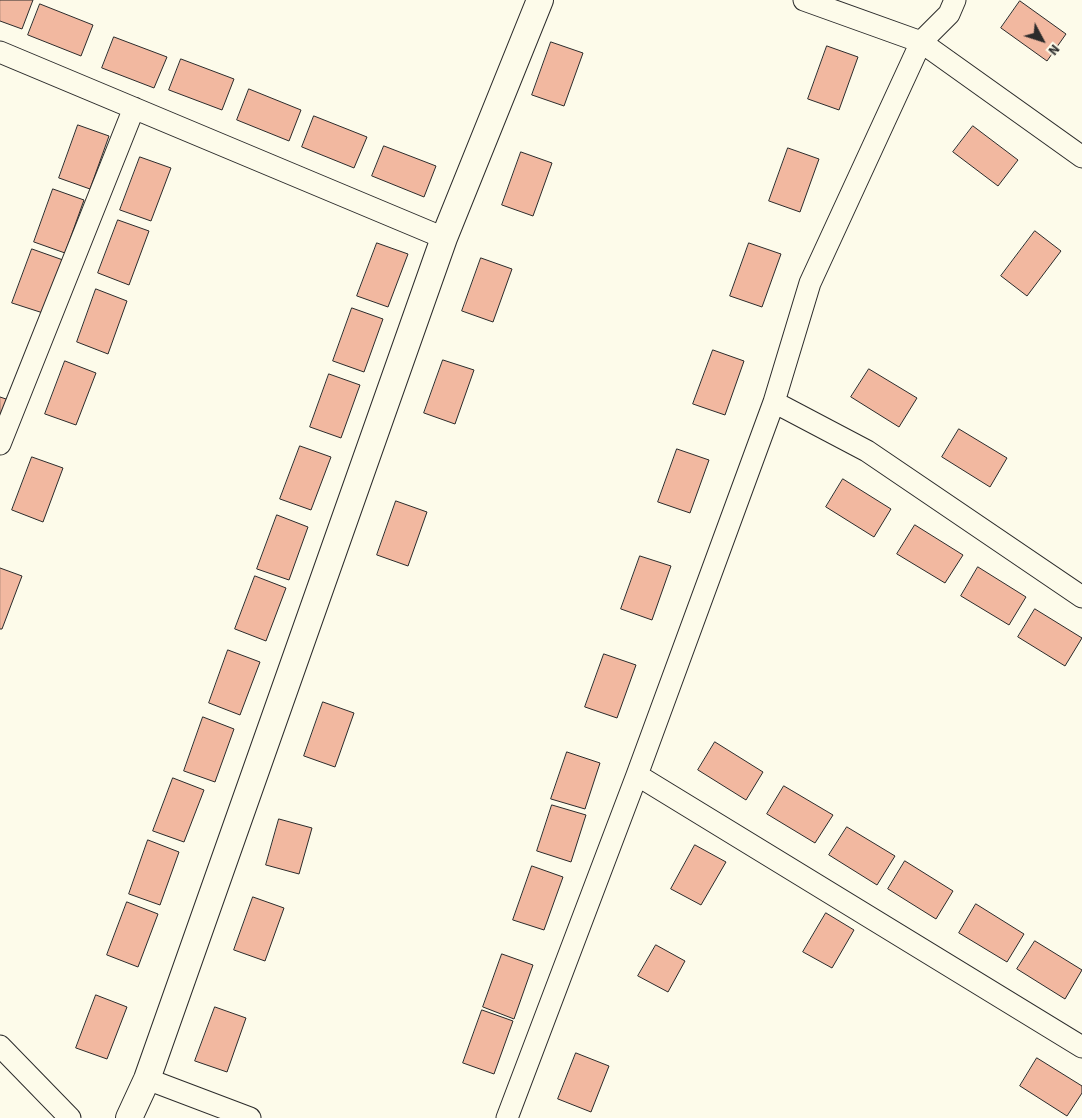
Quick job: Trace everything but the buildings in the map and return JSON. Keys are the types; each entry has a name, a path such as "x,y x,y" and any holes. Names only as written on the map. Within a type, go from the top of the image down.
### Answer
{"street":[{"path":"129,1118 147,1078 444,238 540,0"},
{"path":"804,0 921,42 1082,157"},
{"path":"507,1118 637,776 774,402 810,283 921,42 949,14 955,0"},
{"path":"0,52 444,238"},
{"path":"0,444 134,108"},
{"path":"774,402 867,451 1082,597"},
{"path":"637,776 1082,1047"},
{"path":"0,1046 70,1118"},
{"path":"147,1078 250,1118"}]}
